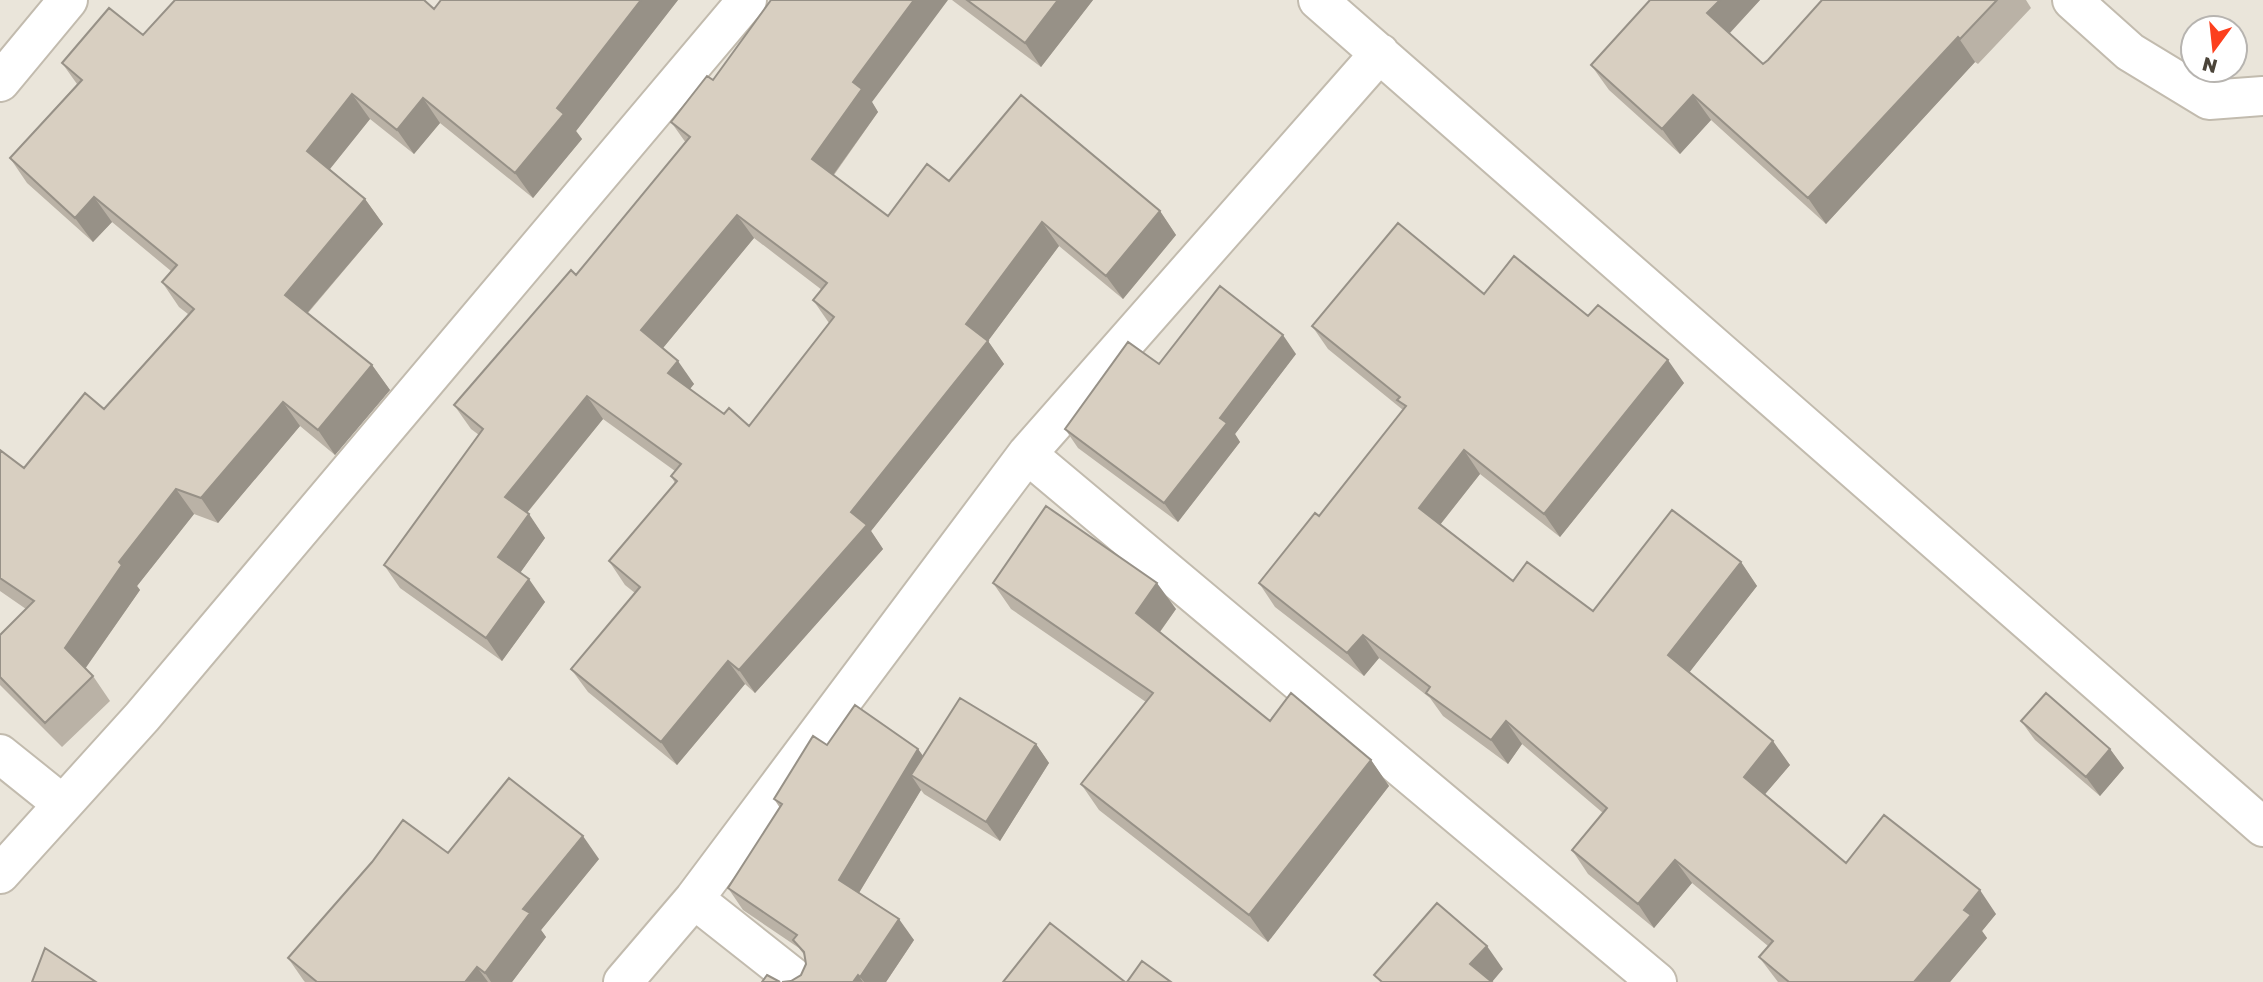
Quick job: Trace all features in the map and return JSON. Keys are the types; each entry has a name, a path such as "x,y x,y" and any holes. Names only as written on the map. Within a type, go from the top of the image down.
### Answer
{"street":[{"path":"0,82 68,0"},
{"path":"0,874 142,716 747,0"},
{"path":"1318,0 2263,827"},
{"path":"2072,0 2130,52 2208,100 2263,96"},
{"path":"624,982 694,899 1027,454 1380,53"},
{"path":"1027,454 1657,982"},
{"path":"0,754 61,803"},
{"path":"694,899 799,982"}],"shaded area":[{"path":"0,0 2263,0 2263,982 0,982"}],"building":[{"path":"175,0 424,0 434,9 441,0 641,0 557,108 564,114 515,173 423,98 397,130 352,94 307,151 365,199 285,295 372,365 318,430 283,402 201,498 176,489 119,562 122,565 65,648 93,676 45,723 0,677 0,635 34,601 0,578 0,450 24,468 85,393 104,409 194,309 162,282 177,265 94,197 75,218 10,158 82,80 62,63 109,8 143,35"},
{"path":"771,0 914,0 853,82 862,89 812,159 888,216 927,164 949,181 1021,95 1160,211 1106,276 1042,222 966,324 988,341 851,512 867,525 739,670 728,661 661,742 571,669 640,587 609,561 677,481 671,476 681,464 587,396 505,497 529,514 498,557 529,579 486,638 384,565 483,429 454,405 571,270 576,275 690,137 671,122 707,76 713,80","holes":["737,215 827,283 813,300 834,317 749,426 729,408 724,414 668,373 678,361 641,330"]},
{"path":"967,0 1058,0 1025,43"},
{"path":"1650,0 1720,0 1707,13 1763,64 1822,0 1997,0 1960,39 1958,37 1808,198 1693,95 1662,129 1591,65"},
{"path":"1398,223 1484,294 1514,256 1588,316 1598,305 1668,360 1544,514 1464,450 1419,508 1513,581 1527,562 1593,611 1672,510 1741,562 1668,655 1773,741 1744,777 1846,863 1884,815 1980,890 1964,910 1971,915 1914,982 1789,982 1759,957 1773,941 1675,860 1638,904 1572,850 1607,808 1506,721 1491,740 1426,693 1430,687 1363,635 1347,653 1259,583 1315,513 1319,516 1406,406 1397,400 1400,397 1312,326"},
{"path":"1220,286 1283,335 1220,418 1227,423 1164,503 1065,429 1128,342 1159,364"},
{"path":"1046,506 1157,583 1136,613 1270,721 1291,693 1371,760 1249,915 1081,784 1153,693 993,583"},
{"path":"2046,693 2110,749 2086,777 2021,721"},
{"path":"960,698 1036,744 986,822 911,775"},
{"path":"855,705 918,749 839,880 899,919 860,977 858,975 853,982 782,982 791,981 801,975 806,964 804,952 793,940 797,935 728,888 782,804 774,799 813,736 827,745"},
{"path":"509,778 583,836 523,909 530,913 485,973 477,967 465,982 317,982 288,958 372,862 403,820 448,853"},
{"path":"1437,903 1487,946 1470,964 1492,982 1382,982 1374,975"},
{"path":"1050,923 1125,982 1003,982"},
{"path":"45,948 96,982 32,982"},
{"path":"1142,961 1171,982 1127,982"},
{"path":"767,975 780,982 762,982"}]}
